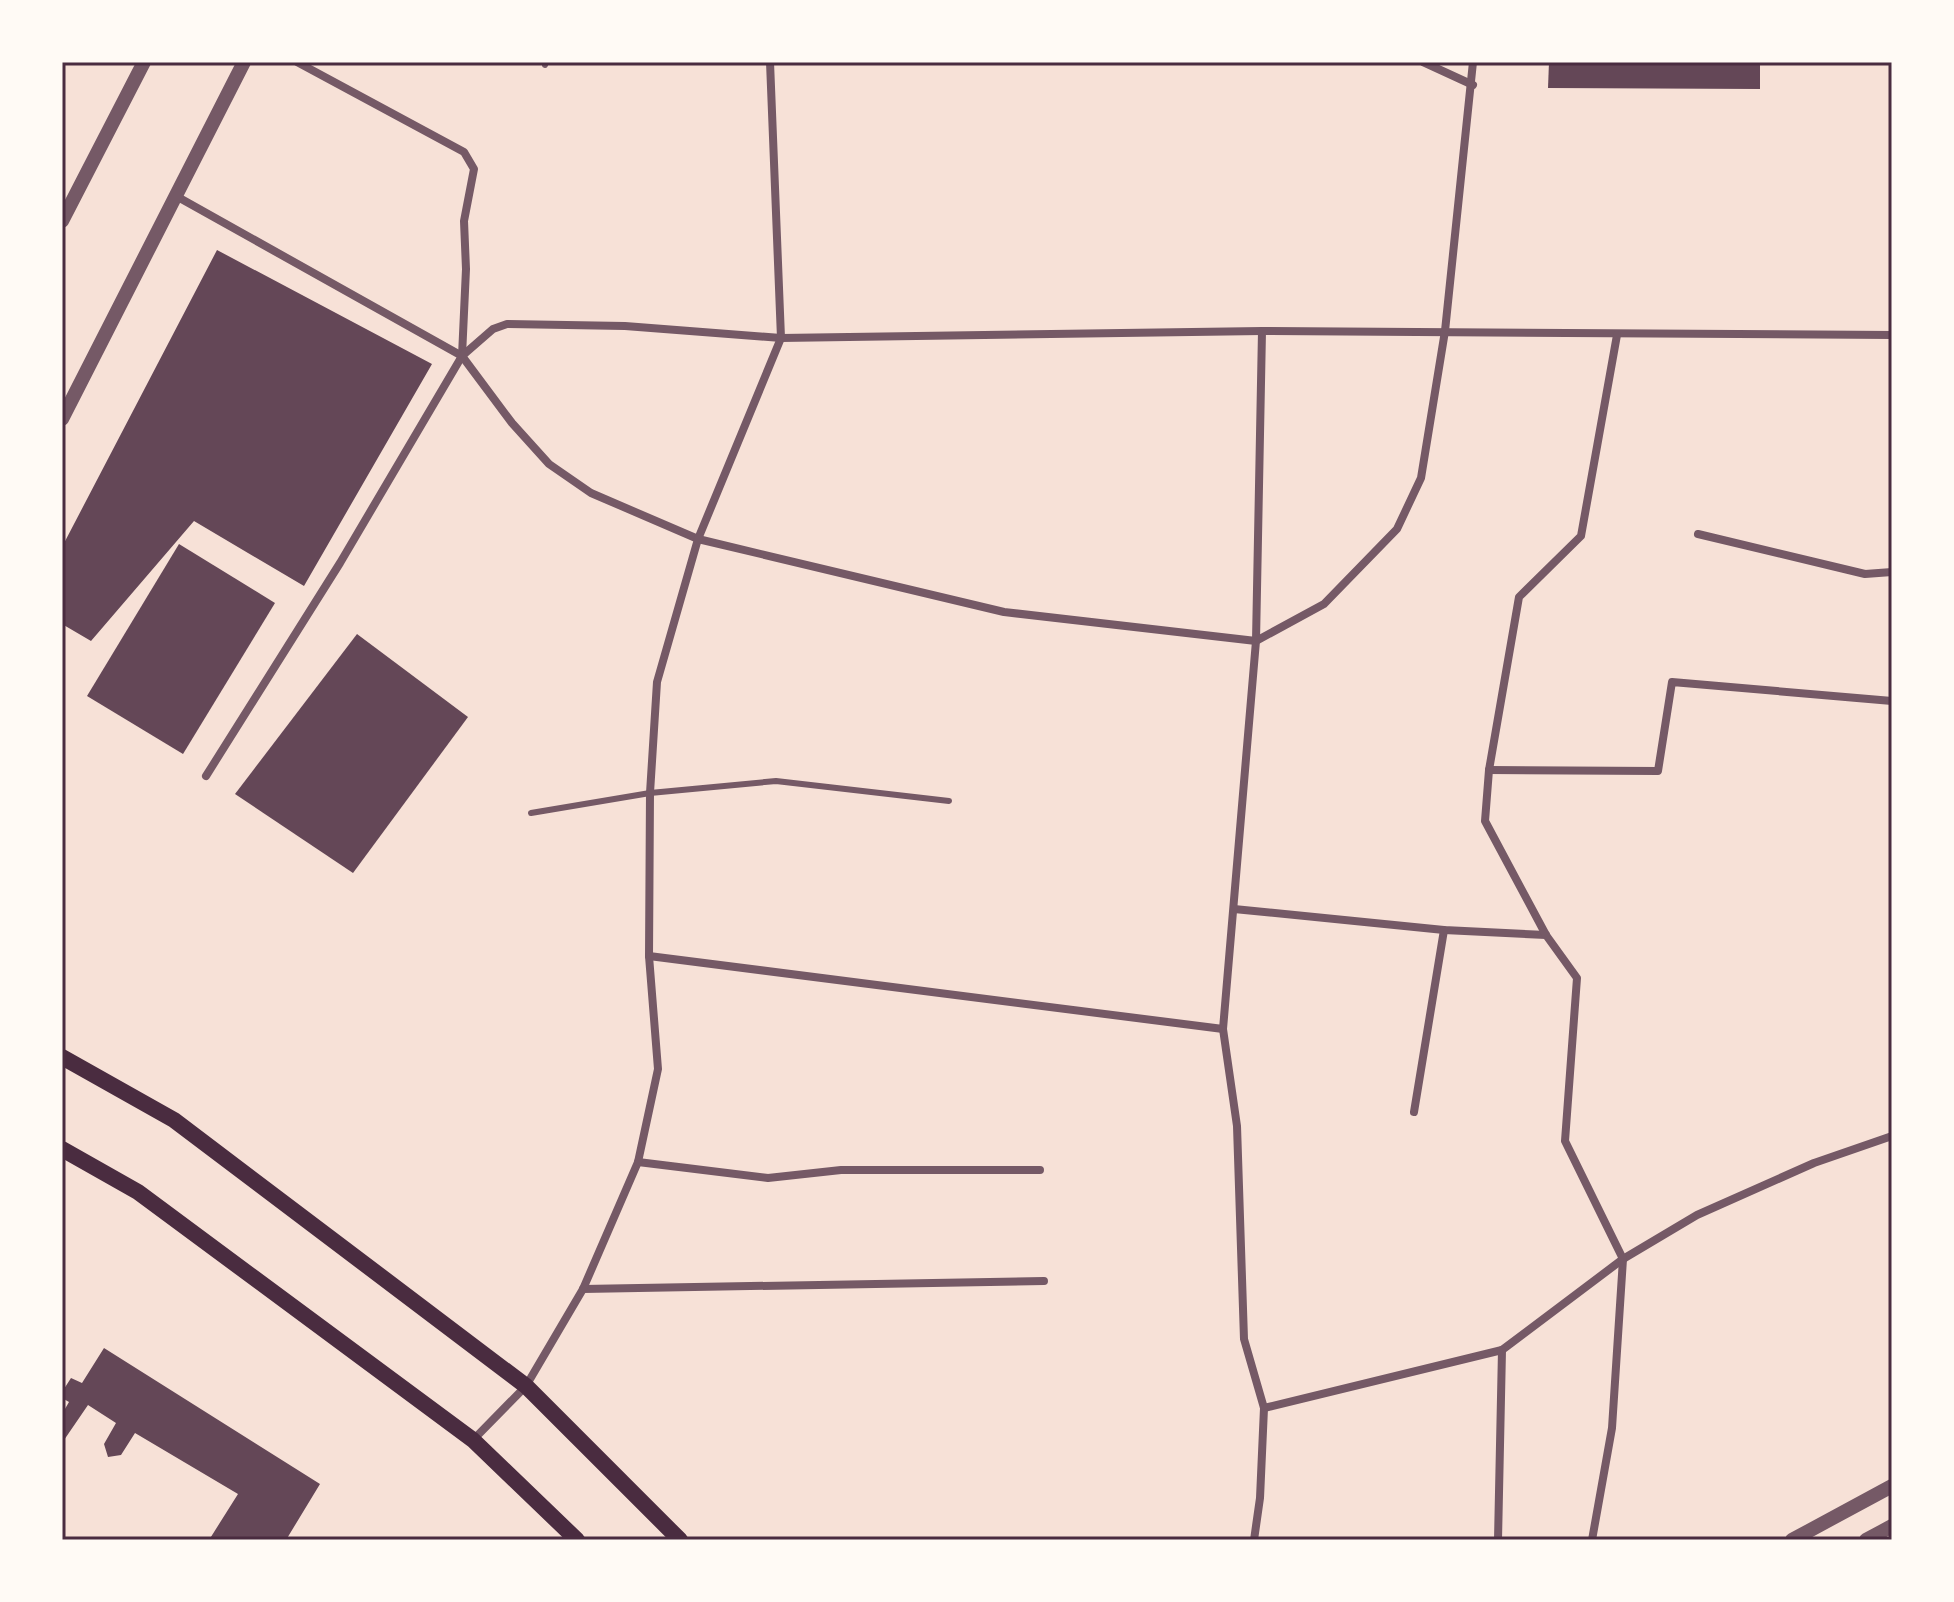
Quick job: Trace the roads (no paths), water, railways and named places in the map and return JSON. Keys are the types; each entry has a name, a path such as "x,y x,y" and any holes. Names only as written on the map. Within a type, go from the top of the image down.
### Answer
{"main road":[{"path":"62,1057 174,1120 526,1386 680,1540"},
{"path":"62,1149 138,1192 473,1440 577,1540"}],"street":[{"path":"62,221 144,62"},
{"path":"62,419 244,62"},
{"path":"297,62 464,152 474,169 464,221 466,269 462,356"},
{"path":"473,1440 526,1386 583,1289 638,1162 658,1069 649,956 650,793 657,682 698,539 781,338 770,62"},
{"path":"1423,62 1473,85"},
{"path":"176,196 462,356 512,423 549,464 591,493 698,539 1004,612 1256,641 1324,604 1397,529 1421,478 1445,331 1473,62"},
{"path":"206,776 340,563 462,356 493,329 507,324 625,326 781,338 1262,331 1892,335"},
{"path":"1254,1540 1260,1498 1264,1408 1244,1339 1237,1126 1223,1029 1256,641 1262,331"},
{"path":"1592,1540 1612,1428 1623,1259 1565,1141 1577,978 1546,935 1485,821 1489,770 1519,597 1581,536 1617,335"},
{"path":"1698,534 1865,574 1892,572"},
{"path":"1489,770 1658,771 1672,682 1892,701"},
{"path":"1234,909 1444,930 1546,935"},
{"path":"1414,1112 1444,930"},
{"path":"649,956 1223,1029"},
{"path":"1264,1408 1502,1350 1623,1259 1697,1215 1814,1163 1892,1136"},
{"path":"638,1162 768,1178 841,1170 1040,1170"},
{"path":"583,1289 1044,1281"},
{"path":"1498,1540 1502,1350"},
{"path":"1792,1540 1892,1486"},
{"path":"1866,1540 1892,1526"}],"lane":[{"path":"531,813 650,793 776,781 949,801"}]}
